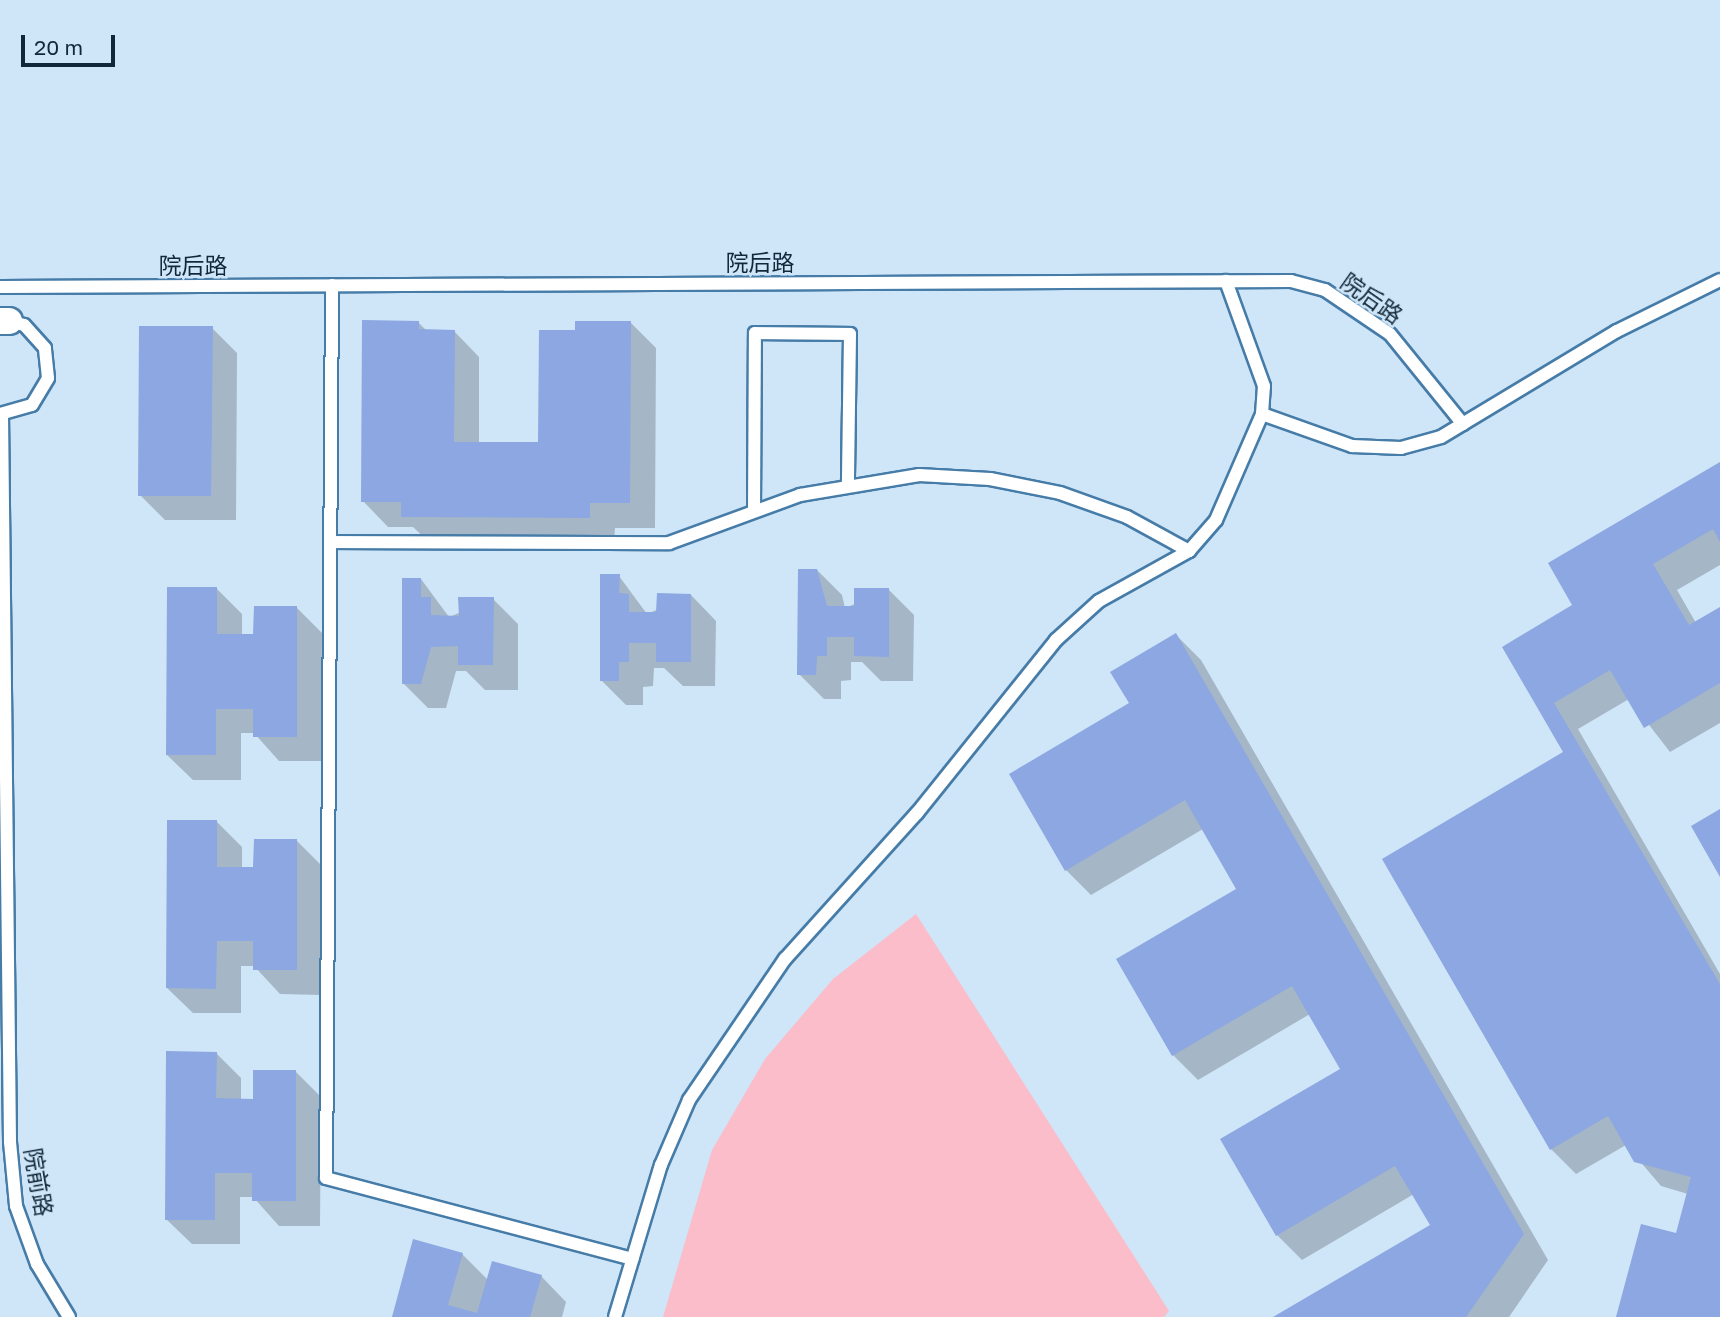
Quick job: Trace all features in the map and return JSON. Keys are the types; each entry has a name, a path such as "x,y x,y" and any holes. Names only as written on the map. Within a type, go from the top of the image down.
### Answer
{"lane":[{"path":"1262,414 1352,446 1401,448 1463,424 1617,331 1720,280"},
{"path":"615,1317 632,1259 689,1100 785,959 917,813 1056,640 1099,601 1189,551 1216,520 1262,414 1256,352 1226,281"},
{"name":"院后路","path":"0,287 1291,281 1354,305 1390,334 1463,424"},
{"path":"332,285 326,1178 632,1259"},
{"path":"1,414 32,405 48,379 41,341 4,321"},
{"path":"754,511 755,333 850,334 848,483"},
{"name":"院前路","path":"1,414 10,1142 16,1206 37,1264 69,1317"},
{"path":"330,542 670,543 754,511 848,483 919,475 1025,486 1127,517 1189,551"}],"shaded area":[{"path":"916,914 1169,1311 1164,1317 663,1317 712,1150 765,1059 833,979"}],"building":[{"path":"362,320 419,321 419,329 455,330 454,442 538,442 539,330 575,330 575,321 631,321 630,503 590,503 590,518 401,517 401,502 361,502"},
{"path":"139,326 213,326 211,496 138,496"},
{"path":"1720,462 1720,542 1713,529 1653,564 1689,625 1720,607 1720,683 1644,728 1610,670 1554,703 1720,984 1720,1317 1616,1317 1641,1224 1676,1233 1691,1177 1634,1162 1608,1116 1550,1150 1382,859 1563,752 1502,647 1572,605 1548,563"},
{"path":"798,569 817,569 827,606 854,606 854,588 889,588 889,657 854,656 854,637 827,637 827,656 817,656 816,675 797,675"},
{"path":"600,574 620,574 619,593 629,594 629,612 656,612 657,593 691,594 691,662 656,662 656,643 629,643 629,662 619,662 619,681 600,681"},
{"path":"402,578 421,578 421,597 431,597 431,615 459,616 458,597 494,597 493,665 458,665 458,646 431,647 421,684 402,684"},
{"path":"167,587 217,587 217,634 253,634 254,606 297,606 297,737 253,737 253,709 216,709 216,755 166,755"},
{"path":"1176,633 1524,1234 1466,1317 1273,1317 1430,1225 1395,1166 1276,1236 1220,1139 1340,1069 1292,986 1172,1056 1116,959 1236,889 1185,800 1065,871 1009,774 1129,703 1110,672"},
{"path":"1720,809 1720,877 1691,826"},
{"path":"167,820 217,820 217,867 253,867 254,839 297,839 297,970 253,970 253,941 217,941 216,989 166,988"},
{"path":"166,1051 217,1052 216,1098 253,1099 253,1070 296,1070 296,1201 252,1201 252,1173 215,1173 215,1220 165,1220"},
{"path":"413,1239 463,1253 448,1305 477,1313 492,1261 542,1275 530,1317 392,1317"}]}
